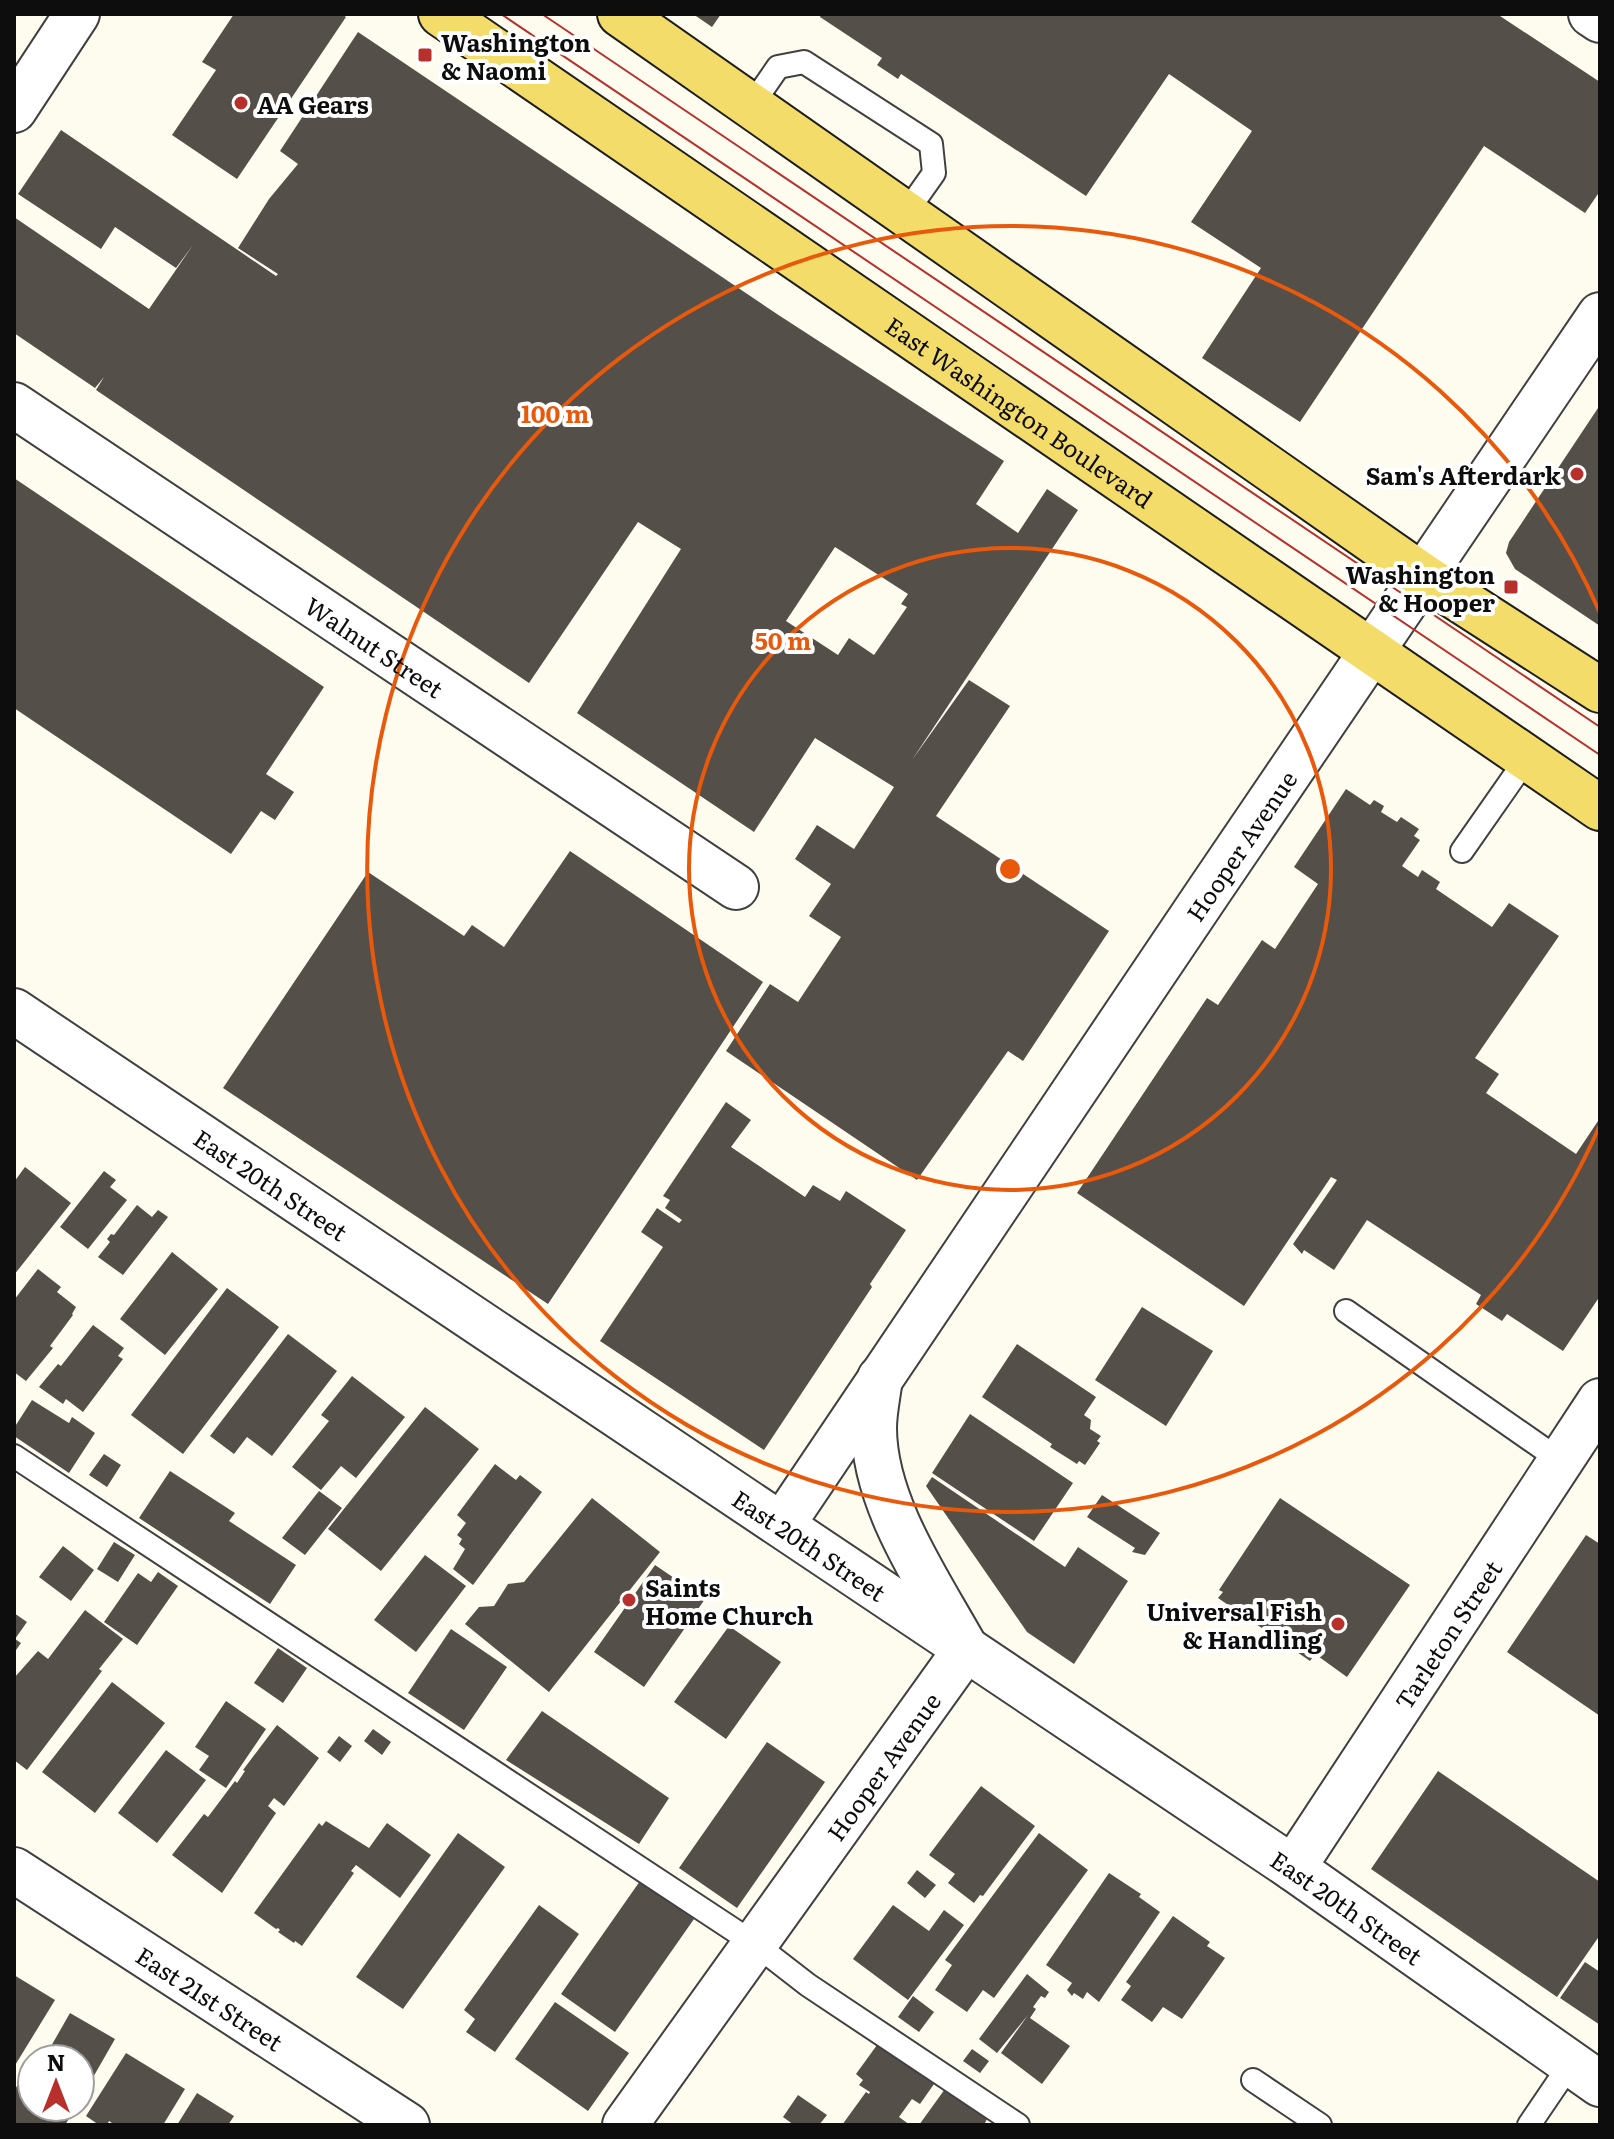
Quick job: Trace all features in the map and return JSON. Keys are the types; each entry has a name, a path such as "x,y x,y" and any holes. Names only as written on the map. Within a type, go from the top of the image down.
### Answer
{"main road":[{"name":"East Washington Boulevard","path":"441,14 1600,808"},
{"path":"620,14 1423,576 1600,690"}],"street":[{"path":"14,110 77,14"},
{"path":"1591,14 1600,20"},
{"name":"Hooper Avenue","path":"782,1525 881,1374 1600,315"},
{"name":"Walnut Street","path":"14,405 736,887"},
{"name":"East 20th Street","path":"14,1011 1293,1868 1585,2073"},
{"name":"Hooper Avenue","path":"625,2125 966,1649 904,1538 878,1470 874,1427 881,1374"},
{"name":"Tarleton Street","path":"1293,1868 1561,1461 1596,1419"},
{"name":"East 21st Street","path":"14,1870 407,2125"}],"lane":[{"path":"751,106 778,67 804,62 931,144 934,173 905,214"},
{"path":"1462,851 1527,758"},
{"path":"1346,1311 1561,1461"},
{"path":"14,1456 755,1944 808,1985 1018,2125"},
{"path":"1529,2125 1585,2073"},
{"path":"1253,2080 1320,2125"}],"building":[{"name":"AA Gears","path":"234,14 342,14 346,17 237,179 172,135 216,70 202,62"},
{"path":"693,14 721,14 712,27"},
{"path":"821,14 1497,14 1600,82 1600,191 1585,213 1484,146 1300,422 1202,358 1261,268 1191,222 1252,131 1169,74 1086,196 901,74 898,79 877,65 882,58 820,17"},
{"path":"358,32 780,316 1004,461 976,504 1018,533 1047,489 1078,510 912,760 969,680 1010,706 936,816 1109,931 1023,1061 1008,1051 917,1180 726,1051 770,984 798,1002 841,937 809,916 831,884 795,859 817,825 854,849 894,787 815,738 754,832 577,713 681,549 638,522 529,683 96,390 104,377 95,388 14,333 14,217 149,309 193,245 176,268 115,227 101,249 18,194 61,130 276,276 278,274 238,248 269,199 298,164 280,151","holes":["835,547 908,594 901,604 907,607 874,655 849,638 838,655 786,621"]},
{"name":"Sam's Afterdark","path":"1600,405 1600,626 1515,569 1506,553 1509,542"},
{"path":"14,478 324,687 266,774 294,792 275,820 261,811 231,854 14,708"},
{"path":"1346,789 1370,805 1374,800 1384,806 1381,812 1397,822 1401,817 1419,829 1414,836 1420,840 1402,866 1418,877 1422,870 1440,882 1436,889 1492,927 1509,903 1559,936 1475,1058 1499,1074 1486,1093 1576,1154 1600,1118 1600,1296 1563,1351 1507,1314 1502,1321 1476,1304 1481,1295 1367,1220 1334,1270 1304,1250 1302,1254 1293,1244 1337,1180 1331,1177 1244,1306 1077,1193 1207,998 1218,1005 1262,940 1275,949 1318,884 1294,867"},
{"path":"570,851 763,982 548,1304 223,1088 368,872 464,936 472,925 504,947"},
{"path":"726,1102 751,1120 731,1147 805,1197 813,1185 840,1201 846,1191 906,1230 764,1450 600,1341 663,1247 641,1232 657,1208 679,1223 682,1220 665,1208 670,1200 663,1196"},
{"path":"25,1167 71,1203 14,1275 14,1182"},
{"path":"104,1171 116,1180 110,1187 127,1200 88,1249 60,1227"},
{"path":"137,1205 152,1217 158,1210 168,1217 123,1275 98,1257 110,1242 107,1239 114,1235"},
{"path":"172,1252 218,1289 165,1355 120,1319"},
{"path":"38,1269 61,1287 57,1292 76,1307 50,1346 53,1348 26,1381 14,1372 14,1300"},
{"path":"227,1288 279,1327 183,1454 131,1415"},
{"path":"1142,1307 1213,1351 1166,1426 1095,1380"},
{"path":"93,1325 124,1348 118,1356 123,1359 83,1412 66,1399 63,1404 39,1387 58,1364 61,1366"},
{"path":"288,1334 337,1371 272,1456 247,1437 234,1454 210,1436"},
{"path":"1017,1344 1096,1397 1084,1415 1091,1420 1090,1429 1101,1436 1097,1441 1100,1443 1085,1465 1079,1461 1077,1464 1050,1447 1052,1444 982,1397"},
{"path":"352,1376 405,1417 356,1478 341,1466 321,1490 292,1467 329,1421 321,1415"},
{"path":"32,1400 69,1423 72,1417 95,1433 69,1473 14,1436 14,1428"},
{"path":"425,1407 479,1449 381,1571 328,1529"},
{"path":"970,1414 1073,1483 1034,1541 932,1473"},
{"path":"104,1454 121,1465 107,1487 89,1475"},
{"path":"495,1464 516,1480 520,1475 542,1492 473,1585 453,1569 465,1549 459,1544 462,1539 457,1535 466,1523 457,1515"},
{"path":"170,1471 235,1513 229,1521 296,1565 270,1604 139,1518"},
{"path":"932,1477 1065,1567 1078,1547 1128,1581 1074,1664 1027,1632 926,1486"},
{"path":"319,1491 342,1508 305,1555 282,1538"},
{"path":"1102,1495 1160,1533 1145,1555 1132,1552 1135,1548 1087,1517"},
{"path":"592,1498 660,1552 549,1692 465,1624 479,1607 494,1606 508,1584 524,1582"},
{"path":"1280,1498 1410,1585 1347,1677 1315,1654 1310,1661 1218,1598 1223,1592 1219,1590"},
{"path":"1586,1535 1600,1544 1600,1716 1507,1652"},
{"path":"114,1542 135,1555 118,1582 97,1569"},
{"path":"63,1546 94,1570 71,1601 39,1577"},
{"path":"425,1555 466,1586 416,1652 374,1620"},
{"path":"655,1565 705,1599 644,1687 594,1652"},
{"path":"158,1572 178,1586 137,1645 104,1622 138,1573 151,1582"},
{"path":"85,1610 123,1639 27,1770 14,1760 14,1678 38,1651 48,1659"},
{"path":"14,1613 27,1622 15,1639 21,1643 14,1653"},
{"path":"729,1626 781,1662 726,1739 674,1702"},
{"path":"451,1629 507,1667 464,1730 408,1693"},
{"path":"278,1648 307,1668 283,1703 254,1683"},
{"path":"112,1682 165,1723 95,1813 42,1772"},
{"path":"226,1701 266,1729 226,1788 199,1770 209,1756 195,1747"},
{"path":"542,1711 669,1798 639,1844 506,1760"},
{"path":"277,1725 319,1758 284,1806 274,1798 268,1806 276,1813 222,1893 172,1855 204,1814 208,1817 235,1781 237,1783 243,1770"},
{"path":"373,1729 391,1742 382,1755 364,1741"},
{"path":"339,1736 352,1746 340,1762 327,1752"},
{"path":"767,1742 825,1782 737,1908 679,1868"},
{"path":"166,1750 206,1780 157,1843 118,1813"},
{"path":"1438,1771 1600,1882 1600,1935 1557,1997 1371,1869"},
{"path":"981,1786 1035,1826 983,1896 980,1895 974,1903 948,1883 955,1874 929,1855"},
{"path":"326,1821 369,1848 387,1823 431,1855 400,1898 356,1865 351,1871 354,1873 302,1946 254,1913 319,1823 322,1826"},
{"path":"458,1833 505,1867 403,2009 356,1977"},
{"path":"1039,1833 1088,1870 994,1998 983,1990 967,2012 935,1990 952,1965 945,1960"},
{"path":"917,1870 936,1885 925,1898 907,1883"},
{"path":"1109,1873 1141,1894 1139,1897 1160,1912 1099,2002 1087,1992 1083,1999 1074,1993 1072,1996 1067,1990 1072,1983 1046,1965"},
{"path":"640,1881 694,1919 615,2032 561,1994"},
{"path":"539,1905 579,1934 495,2052 466,2032 475,2019 464,2010"},
{"path":"893,1905 929,1931 944,1910 964,1925 908,2000 853,1959"},
{"path":"1173,1916 1210,1942 1207,1946 1225,1958 1182,2019 1163,2007 1152,2022 1121,2000 1131,1986 1126,1982"},
{"path":"1585,1962 1600,1972 1600,2025 1560,1998"},
{"path":"1027,1974 1049,1992 1045,1998 1041,1996 1030,2018 1070,2046 1042,2084 1001,2053 1028,2015 997,2053 979,2039"},
{"path":"14,1975 55,2000 29,2043 16,2043 14,2067"},
{"path":"913,1996 934,2012 919,2032 898,2017"},
{"path":"555,2002 629,2053 588,2111 515,2059"},
{"path":"70,2013 115,2039 96,2072 96,2043 53,2043"},
{"path":"877,2045 934,2084 920,2104 912,2099 899,2117 910,2125 842,2125 866,2092 870,2092 859,2085 863,2080 856,2074"},
{"path":"972,2049 989,2061 980,2073 963,2061"},
{"path":"126,2053 185,2089 163,2125 115,2125 109,2121 107,2125 99,2125 96,2123 96,2100"},
{"path":"16,2088 16,2123 65,2125 14,2124"},
{"path":"945,2089 951,2094 953,2090 989,2115 984,2125 919,2125"},
{"path":"197,2093 234,2116 228,2125 177,2125"},
{"path":"798,2095 827,2115 819,2125 794,2125 783,2117"}],"tram line":[{"path":"501,14 1600,755"},
{"path":"542,14 1600,727"}],"place":[{"name":"Washington & Naomi","path":"425,55"},
{"name":"AA Gears","path":"241,103"},
{"name":"Sam's Afterdark","path":"1577,474"},
{"name":"Washington & Hooper","path":"1511,587"},
{"name":"Saints Home Church","path":"629,1600"},
{"name":"Universal Fish & Handling","path":"1338,1624"}]}
